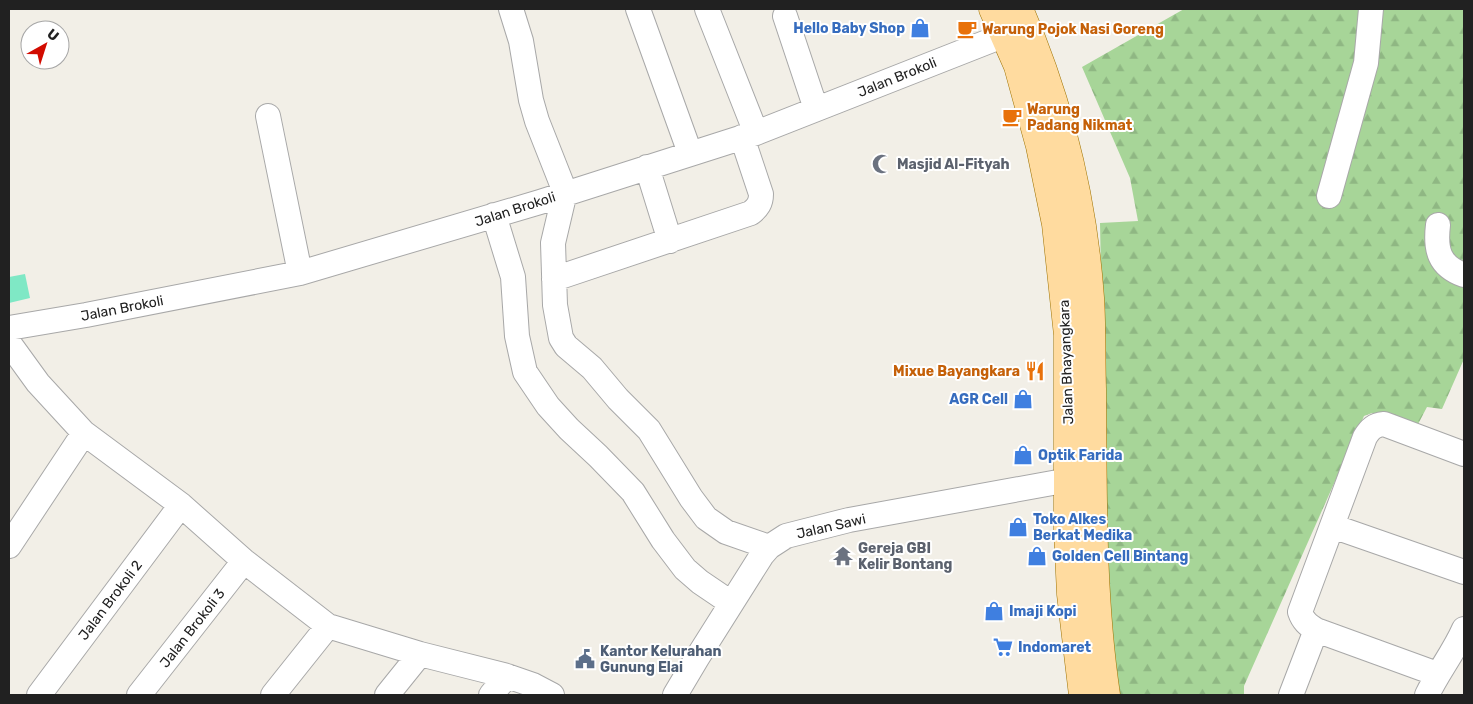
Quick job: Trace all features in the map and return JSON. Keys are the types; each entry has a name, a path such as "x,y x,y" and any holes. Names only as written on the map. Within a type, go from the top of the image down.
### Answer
{"main road":[{"name":"Jalan Bhayangkara","path":"993,9 1018,66 1040,146 1056,224 1068,334 1069,480 1081,532"},
{"name":"Jalan Bhayangkara","path":"1019,9 1049,88 1068,158 1083,235 1090,299 1081,532 1083,695"},
{"name":"Jalan Bhayangkara","path":"1083,594 1100,653 1106,695"}],"street":[{"path":"511,9 521,41 531,100 565,192 553,243 555,305 561,338 566,346 592,368 648,430 690,498 706,518 726,532 766,551 737,594 675,695"},
{"path":"638,9 690,153"},
{"path":"554,279 745,216 757,208 761,202 749,135 707,9"},
{"path":"1329,196 1366,63 1371,9"},
{"path":"785,16 816,109"},
{"name":"Jalan Brokoli","path":"9,328 86,315 300,273 501,214 565,192 749,135 1005,35"},
{"path":"268,116 300,273"},
{"path":"647,167 670,241"},
{"path":"501,214 513,277 516,336 525,372 548,406 633,492 663,540 685,569 700,582 737,594"},
{"path":"1438,224 1439,250 1444,263 1453,271 1464,275"},
{"path":"9,343 38,383 84,433 180,506 244,562 328,626 420,654 506,676 533,685 552,695"},
{"path":"1464,454 1384,424 1376,425 1370,430 1365,437 1300,612 1307,624 1316,630 1432,685 1464,629"},
{"path":"9,546 84,433"},
{"name":"Jalan Sawi","path":"766,551 786,536 849,520 1069,480"},
{"name":"Jalan Brokoli 2","path":"39,695 180,506"},
{"path":"1332,526 1464,572"},
{"name":"Jalan Brokoli 3","path":"139,695 244,562"},
{"path":"273,695 328,626"},
{"path":"1291,695 1316,630"},
{"path":"387,695 420,654"},
{"path":"491,695 506,676"}],"green space":[{"path":"1184,9 1464,9 1464,359 1442,409 1427,407 1416,428 1372,413 1364,416 1244,686 1244,695 1117,695 1108,619 1100,223 1138,221 1130,178 1082,67"},
{"path":"25,274 30,298 9,303 9,277"}],"place":[{"name":"Hello Baby Shop","path":"920,28"},
{"name":"Warung Pojok Nasi Goreng","path":"967,29"},
{"name":"Warung Padang Nikmat","path":"1012,117"},
{"name":"Masjid Al-Fityah","path":"882,164"},
{"name":"Mixue Bayangkara","path":"1035,371"},
{"name":"AGR Cell","path":"1023,399"},
{"name":"Optik Farida","path":"1023,455"},
{"name":"Toko Alkes Berkat Medika","path":"1018,527"},
{"name":"Gereja GBI Kelir Bontang","path":"843,556"},
{"name":"Golden Cell Bintang","path":"1037,556"},
{"name":"Imaji Kopi","path":"994,611"},
{"name":"Indomaret","path":"1003,647"},
{"name":"Kantor Kelurahan Gunung Elai","path":"585,659"}]}
